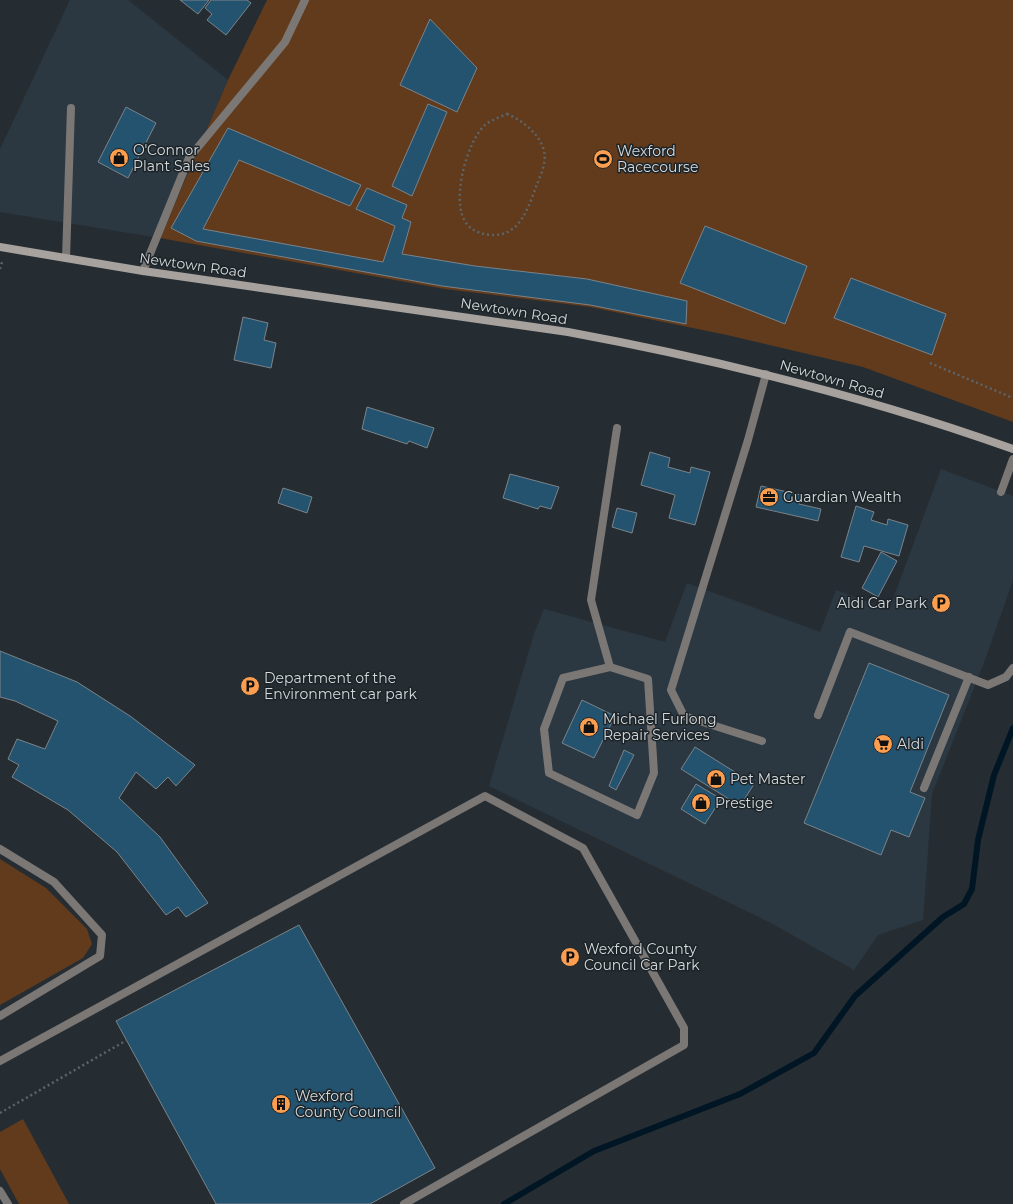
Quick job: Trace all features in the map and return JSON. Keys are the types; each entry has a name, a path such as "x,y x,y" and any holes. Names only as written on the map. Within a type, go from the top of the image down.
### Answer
{"main road":[{"name":"Newtown Road","path":"0,247 142,271 568,332 634,345 766,374 950,426 1013,449"}],"lane":[{"path":"142,271 189,158 285,42 305,0"},
{"path":"66,258 72,108"},
{"path":"762,741 684,716 671,690 748,440 766,374"},
{"path":"610,667 590,600 617,428"},
{"path":"1001,492 1013,459"},
{"path":"818,715 850,632 988,685 1006,677 1013,668"},
{"path":"610,667 648,679 654,773 637,815 549,773 544,729 563,678 610,667"},
{"path":"924,788 969,677"},
{"path":"0,1061 485,796 583,848 684,1028 684,1045 404,1204"},
{"path":"0,849 54,882 102,935 100,956 0,1016"},
{"path":"0,1191 8,1204"}],"path":[{"path":"507,114 517,118 525,126 538,137 544,152 544,165 528,210 518,225 504,235 486,234 471,229 462,219 459,207 464,163 474,143 484,126 507,114"},
{"path":"930,363 1013,398"},
{"path":"0,1112 127,1040"}],"shaded area":[{"path":"70,0 128,0 228,80 160,238 0,212 0,149"},
{"name":"Wexford Racecourse","path":"267,0 1013,0 1013,422 863,367 727,335 590,307 445,289 160,238 228,80"},
{"path":"941,469 1013,496 1013,580 985,660 932,794 923,920 878,935 854,970 771,923 489,786 534,634 544,609 665,642 687,583 820,632 836,590 889,610"},
{"path":"0,859 46,888 87,929 92,944 83,958 0,1005"},
{"path":"23,1119 69,1204 19,1204 0,1169 0,1132"}],"building":[{"path":"180,0 209,0 198,14"},
{"path":"211,0 247,0 251,3 226,35 207,20 212,14 205,8"},
{"path":"430,19 477,68 457,112 400,85"},
{"path":"428,104 447,112 412,196 392,186"},
{"path":"126,107 156,123 128,178 98,162"},
{"path":"228,128 361,185 350,206 239,160 203,229 383,262 395,226 356,209 367,188 407,205 402,218 411,222 402,254 475,266 587,279 687,301 686,324 590,305 442,286 196,241 171,228"},
{"path":"705,226 807,266 785,324 680,283"},
{"path":"851,278 946,314 932,355 834,318"},
{"path":"243,317 268,323 264,340 276,343 271,368 234,360"},
{"path":"367,407 434,428 427,448 409,441 407,444 362,429"},
{"path":"650,452 670,458 668,467 690,473 691,467 710,472 695,525 669,518 675,495 641,485"},
{"path":"510,474 559,487 551,509 540,506 538,509 503,498"},
{"path":"761,486 801,495 799,504 821,509 818,521 756,507"},
{"path":"283,488 312,497 307,513 278,503"},
{"path":"856,506 874,512 871,520 887,525 888,519 908,525 899,556 864,546 859,562 841,557"},
{"path":"617,508 637,513 632,533 612,527"},
{"path":"881,552 897,561 878,597 862,588"},
{"path":"0,651 77,682 130,716 195,765 176,786 168,777 156,789 136,772 119,798 160,837 208,903 186,917 178,907 166,915 117,852 68,810 12,777 19,765 8,759 17,739 45,749 58,721 15,701 0,697"},
{"name":"Aldi","path":"869,663 949,695 910,792 925,798 909,837 891,830 881,855 804,823"},
{"path":"582,700 615,716 594,758 562,743"},
{"path":"695,747 754,784 740,806 681,769"},
{"path":"624,750 634,755 616,790 609,786"},
{"path":"696,784 721,799 705,824 681,809"},
{"name":"Wexford County Council","path":"299,925 435,1168 370,1204 216,1204 116,1021"}],"waterway":[{"path":"504,1204 594,1151 740,1094 814,1053 855,996 943,917 964,904 972,889 978,840 994,775 1013,728"}],"place":[{"name":"O'Connor Plant Sales","path":"119,158"},
{"name":"Wexford Racecourse","path":"603,159"},
{"name":"Guardian Wealth","path":"769,497"},
{"name":"Aldi Car Park","path":"941,603"},
{"name":"Department of the Environment car park","path":"250,686"},
{"name":"Michael Furlong Repair Services","path":"589,727"},
{"name":"Aldi","path":"883,744"},
{"name":"Pet Master","path":"716,779"},
{"name":"Prestige","path":"701,803"},
{"name":"Wexford County Council Car Park","path":"570,957"},
{"name":"Wexford County Council","path":"281,1104"}]}
